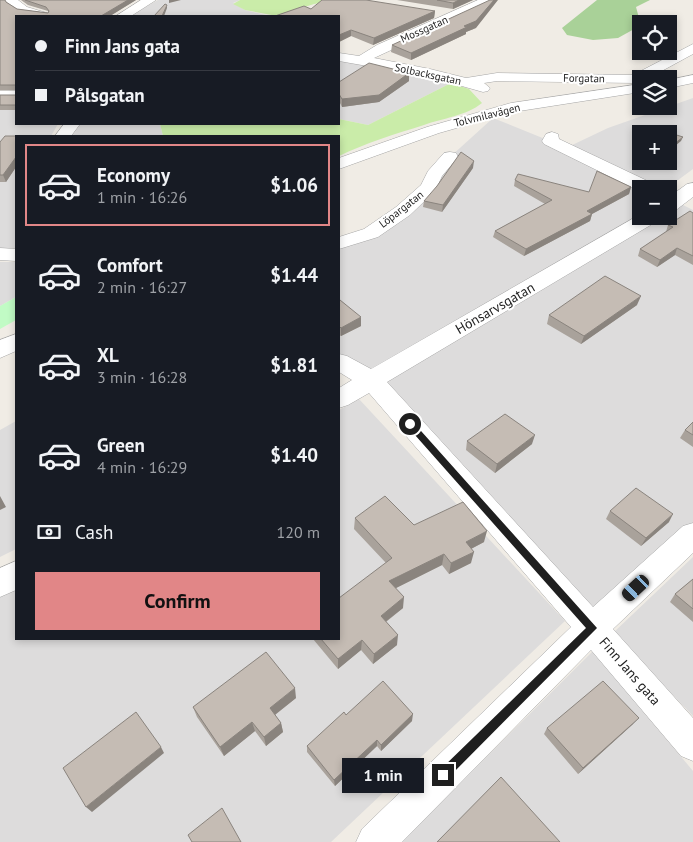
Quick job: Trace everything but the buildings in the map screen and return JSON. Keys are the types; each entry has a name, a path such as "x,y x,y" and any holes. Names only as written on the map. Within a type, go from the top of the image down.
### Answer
{"street":[{"path":"124,15 150,0"},
{"name":"Mossgatan","path":"360,61 382,48 488,0"},
{"path":"7,2 22,10 39,15"},
{"path":"436,12 455,15"},
{"name":"Forgatan","path":"467,82 497,77 636,79 693,48"},
{"name":"Solbacksgatan","path":"340,57 467,82 502,99"},
{"path":"677,82 693,79"},
{"name":"Tolvmilavägen","path":"340,164 433,130 502,99 632,89"},
{"path":"0,95 15,95"},
{"path":"552,137 550,141 632,180"},
{"name":"Löpargatan","path":"340,243 371,233 403,211 429,187 434,175 450,157"},
{"path":"677,198 693,188"},
{"path":"677,204 693,210"},
{"name":"Hönsarvsgatan","path":"340,398 637,225"},
{"path":"0,254 15,255"},
{"path":"0,350 15,342"},
{"name":"Finn Jans gata","path":"340,363 371,380 693,744"},
{"path":"375,842 592,628 693,535"},
{"path":"0,584 15,575"}],"shaded area":[{"path":"158,0 240,0 233,3 245,10 266,15 131,15"},
{"path":"340,61 404,72 451,83 368,125 340,119"},
{"path":"0,98 15,98 15,125 57,125 52,135 15,135 15,248 0,248"},
{"path":"693,98 693,169 677,181 637,180 568,147 608,128 645,115 677,115 677,104"},
{"path":"493,118 550,141 632,184 632,225 677,225 677,202 693,210 693,535 592,628 371,381 340,363 340,243 371,233 403,211 450,157"},
{"path":"76,125 160,125 163,135 69,135"},
{"path":"0,262 15,262 15,298 0,306"},
{"path":"359,399 565,621 331,842 0,842 0,595 15,586 15,640 340,640 340,409"},
{"path":"15,422 15,550 0,557 0,430"},
{"path":"693,557 693,716 613,633"},
{"path":"593,651 693,771 693,842 401,842"}],"green space":[{"path":"240,0 341,0 314,4 280,15 245,10 233,4"},
{"path":"597,0 650,0 636,7 638,15 632,15 632,30 618,38 593,40 567,35 562,28"},
{"path":"451,83 469,89 482,103 462,114 381,139 340,156 340,135 163,135 160,125 340,125 340,119 368,125"},
{"path":"15,298 15,321 0,329 0,306"}],"route":[{"path":"410,424 592,628 443,775"}]}
